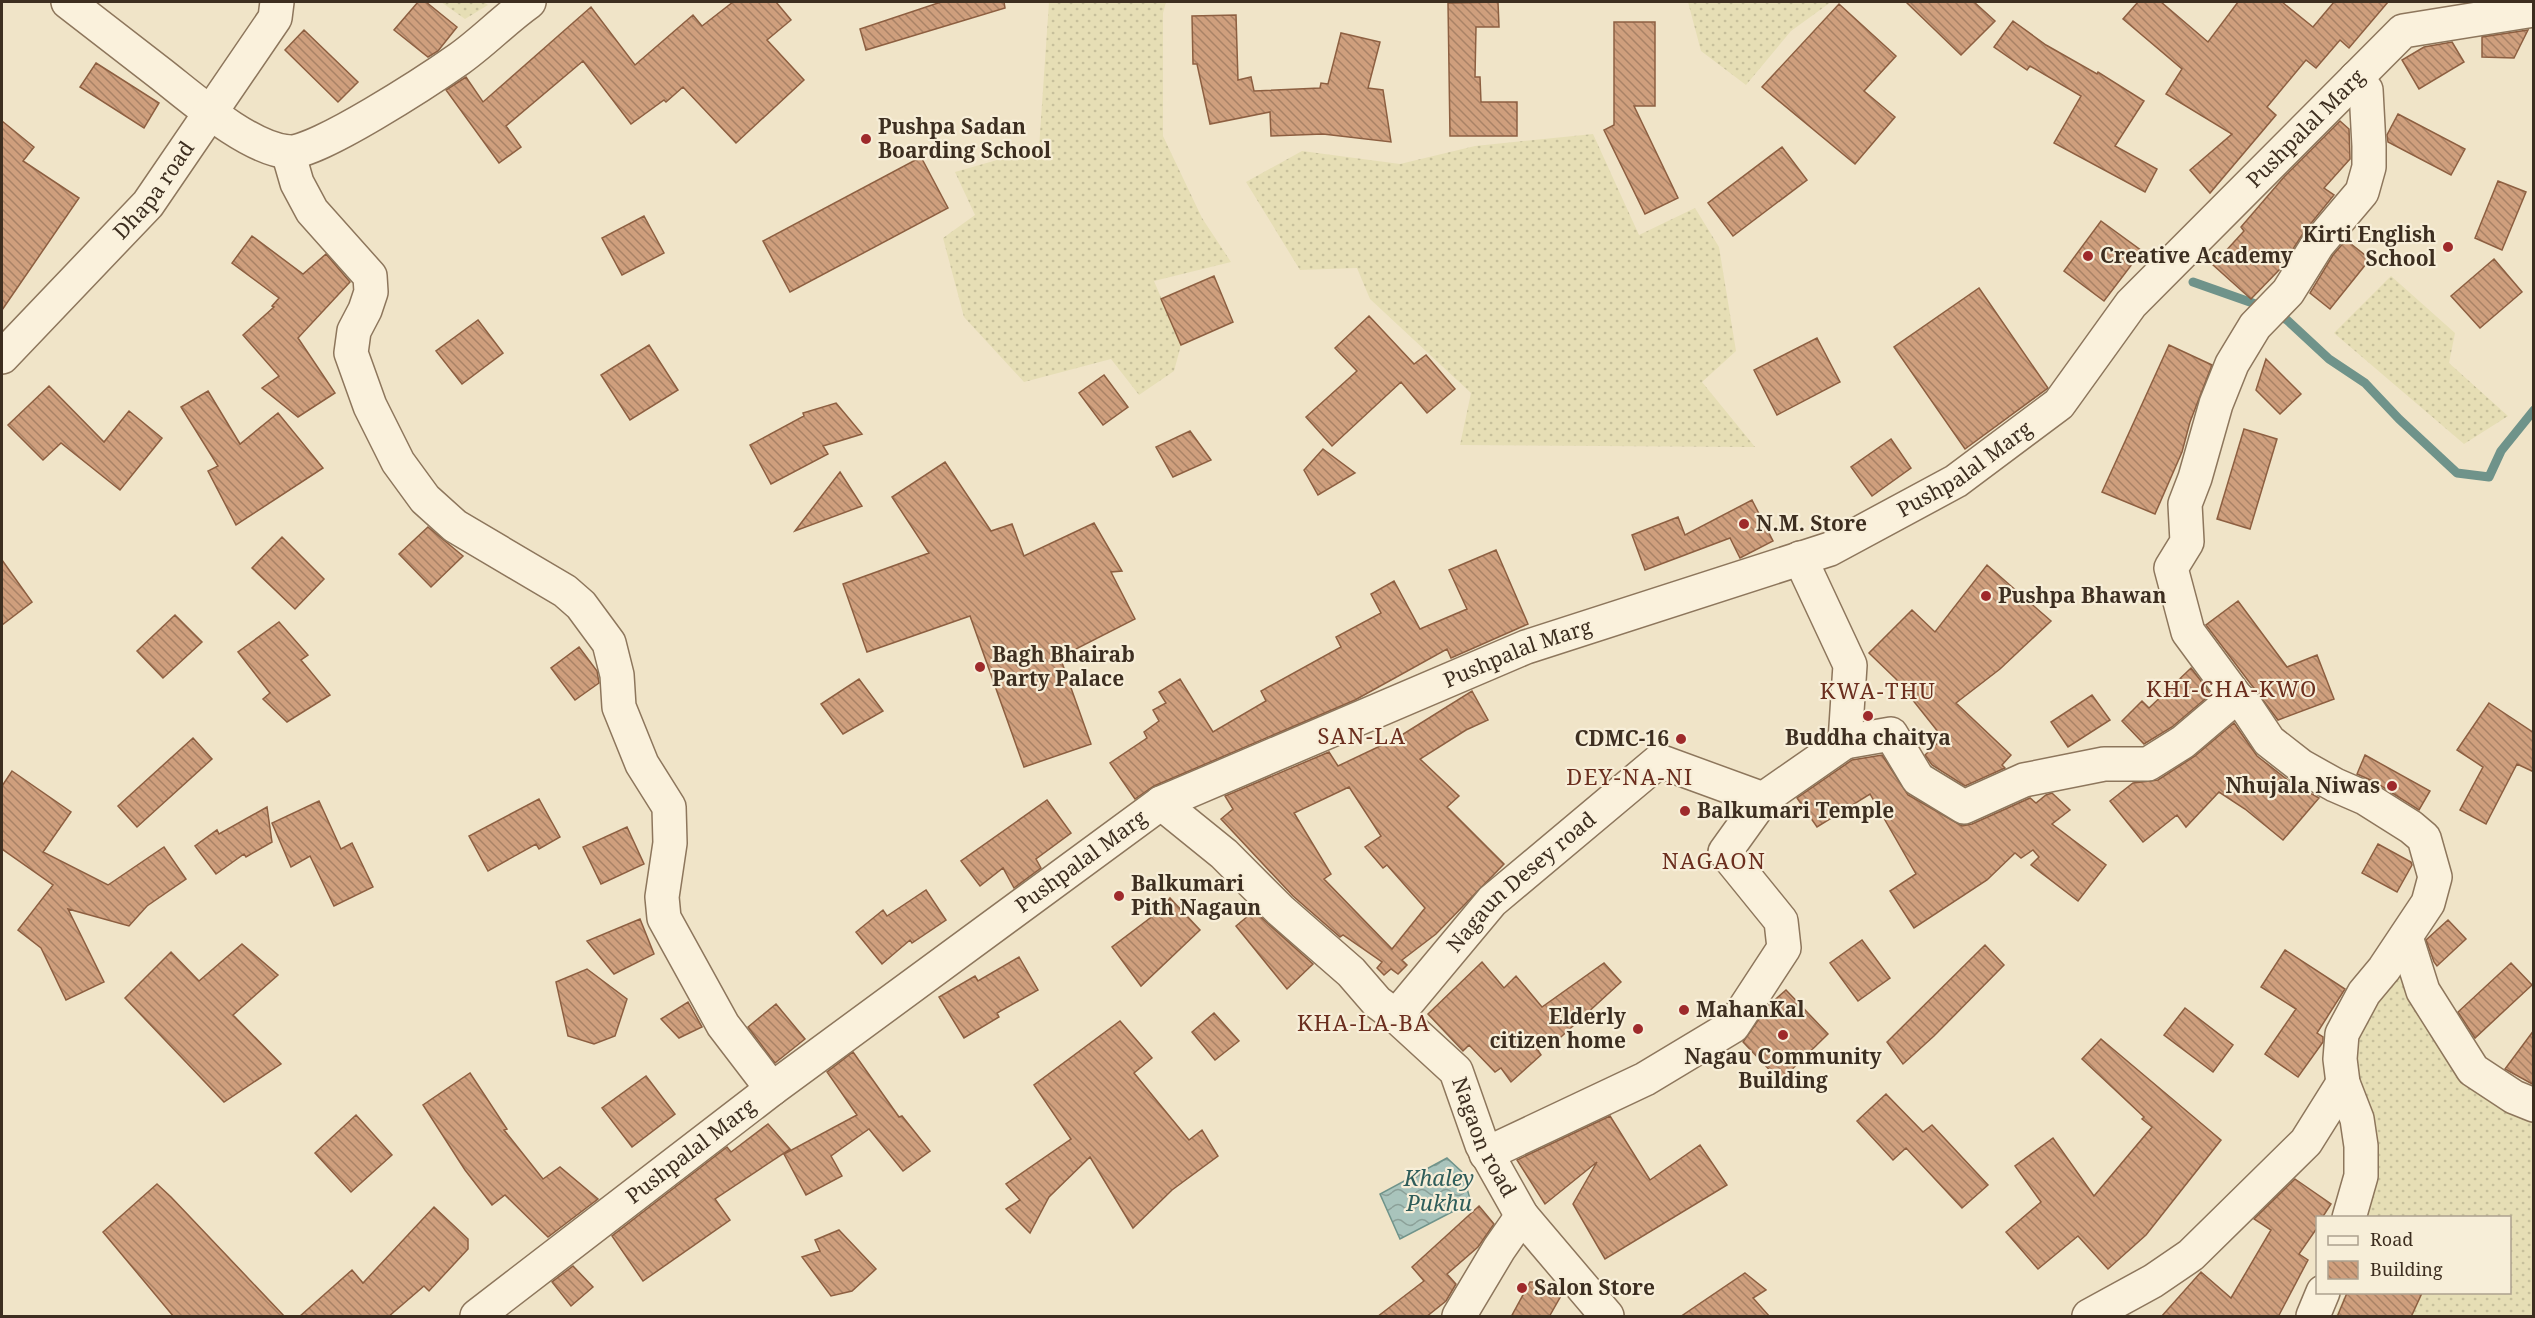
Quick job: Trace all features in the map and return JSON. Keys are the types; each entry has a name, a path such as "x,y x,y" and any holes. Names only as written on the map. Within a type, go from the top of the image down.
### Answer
{"street":[{"path":"68,2 210,112 264,146 288,152 298,152 322,142 385,107 459,59 529,2"},
{"name":"Dhapa road","path":"2,357 148,204 275,18 277,2"},
{"name":"Pushpalal Marg","path":"477,1317 772,1089 1161,803 1526,647 1830,549 1956,481 2059,404 2131,303 2403,32 2468,10 2534,10"},
{"path":"2350,1216 2361,1176 2361,1146 2357,1119 2343,1083 2340,1059 2342,1034 2364,993 2428,903 2435,877 2424,838 2411,827 2365,798 2301,766 2269,741 2245,705 2236,697 2188,632 2171,568 2187,542 2185,504 2216,404 2232,364 2255,327 2288,291 2318,244 2362,192 2369,167 2369,146 2366,90 2356,78"},
{"path":"288,152 297,183 312,211 324,227 361,263 370,276 371,291 365,310 354,331 351,353 370,406 398,462 425,499 456,526 565,591 580,605 609,644 617,675 619,707 642,764 669,807 670,843 662,897 664,918 723,1025 772,1089"},
{"path":"1800,558 1850,665 1845,742"},
{"path":"1486,1154 1645,1079 1732,1026 1784,948 1781,921 1725,852 1763,799 1845,742 1891,734 1918,779 1964,807 2024,780 2104,764 2148,764 2183,742 2236,697"},
{"name":"Nagaun Desey road","path":"1396,1016 1492,901 1659,761 1763,799"},
{"name":"Nagaon road","path":"1161,803 1224,854 1280,910 1351,972 1377,1002 1396,1016 1456,1071 1486,1154 1522,1216 1607,1317"},
{"path":"2406,937 2423,991 2473,1070 2514,1097 2534,1105"},
{"path":"2089,1317 2153,1281 2191,1255 2306,1142 2343,1083"},
{"path":"1459,1317 1499,1249 1522,1216"},
{"path":"2313,1317 2323,1294"}],"shaded area":[{"path":"441,2 484,2 488,5 465,19"},
{"path":"1049,2 1166,2 1163,13 1163,136 1202,218 1231,262 1154,281 1181,345 1174,371 1139,395 1111,359 1024,382 964,317 943,238 975,215 955,172 1039,148"},
{"path":"1688,2 1831,2 1791,31 1746,85 1701,51"},
{"path":"1593,134 1639,235 1695,208 1719,247 1736,351 1702,382 1755,447 1460,445 1471,393 1370,299 1357,268 1300,270 1246,182 1302,151 1400,164 1475,146"},
{"path":"2391,276 2455,333 2449,363 2508,416 2464,444 2334,333"},
{"path":"2402,960 2440,1049 2523,1116 2533,1118 2533,1316 2335,1316 2346,1294 2511,1294 2511,1216 2366,1216 2376,1178 2355,1049 2371,1003"}],"water":[{"name":"Khaley Pukhu","path":"1447,1158 1462,1172 1471,1202 1400,1239 1380,1194"}],"building":[{"path":"418,2 426,2 457,27 438,51 428,57 394,30"},
{"path":"733,2 776,2 791,20 767,40 804,80 736,143 683,87 666,102 664,100 631,124 583,61 506,126 521,147 499,163 446,90 466,77 483,102 591,7 635,65 693,15 702,26"},
{"path":"941,2 1004,2 1005,8 866,50 860,29"},
{"path":"1498,2 1499,27 1476,27 1475,77 1480,77 1481,102 1517,102 1517,136 1450,136 1448,3"},
{"path":"1906,2 1974,2 1995,21 1961,55"},
{"path":"2138,2 2161,2 2208,42 2238,2 2282,2 2313,27 2334,2 2388,2 2349,48 2340,40 2316,68 2306,60 2267,107 2276,115 2210,193 2190,170 2232,134 2166,94 2182,69 2123,19"},
{"path":"1839,4 1896,56 1864,91 1895,117 1855,164 1762,87"},
{"path":"1236,15 1238,80 1251,77 1254,91 1320,88 1321,83 1328,84 1341,33 1380,42 1368,88 1383,90 1391,142 1323,134 1271,136 1270,112 1210,124 1197,64 1193,64 1192,16"},
{"path":"2013,21 2046,45 2097,74 2098,72 2144,101 2115,146 2157,169 2145,192 2054,143 2081,96 2030,66 2027,70 1994,47"},
{"path":"1614,22 1655,22 1655,106 1634,106 1678,198 1645,214 1604,130 1614,125"},
{"path":"304,30 358,82 338,102 285,50"},
{"path":"2528,30 2514,58 2482,57 2482,37"},
{"path":"2452,42 2464,62 2419,89 2402,60 2424,47"},
{"path":"96,63 159,103 144,128 80,87"},
{"path":"2398,114 2465,149 2451,175 2388,142 2387,135"},
{"path":"2,121 34,147 23,161 79,198 2,310"},
{"path":"2340,121 2349,129 2350,159 2324,188 2334,195 2304,232 2280,269 2251,299 2213,265 2244,231 2241,227 2284,177"},
{"path":"1782,147 1807,180 1733,236 1708,203"},
{"path":"921,157 948,208 790,292 763,241"},
{"path":"2498,181 2526,192 2502,250 2475,238"},
{"path":"644,216 664,253 622,275 602,238"},
{"path":"2101,221 2142,251 2104,301 2064,271"},
{"path":"252,236 303,274 326,254 350,282 298,338 335,393 298,417 262,388 279,376 243,335 274,307 272,306 279,298 232,263"},
{"path":"2346,240 2370,259 2330,309 2310,293 2333,255"},
{"path":"2494,259 2522,292 2480,328 2451,296"},
{"path":"1214,276 1233,322 1181,345 1161,299"},
{"path":"1979,288 2048,388 1965,449 1894,347"},
{"path":"1369,316 1414,364 1426,355 1455,389 1427,413 1401,382 1332,446 1306,417 1357,371 1335,348"},
{"path":"478,320 503,353 462,384 436,351"},
{"path":"1817,338 1840,382 1777,415 1754,370"},
{"path":"649,345 678,390 630,420 601,375"},
{"path":"2169,345 2212,365 2190,422 2182,452 2155,514 2102,492"},
{"path":"2266,359 2301,394 2280,414 2256,390"},
{"path":"1104,375 1128,407 1103,425 1079,393"},
{"path":"49,386 104,442 129,411 162,438 120,490 61,443 43,460 8,425"},
{"path":"208,391 240,444 278,413 323,468 236,525 208,471 218,466 181,407"},
{"path":"836,403 862,434 823,446 828,454 771,484 750,445 804,416 803,413"},
{"path":"2244,429 2277,439 2250,529 2217,519"},
{"path":"1190,431 1211,460 1173,477 1156,447"},
{"path":"1891,439 1911,468 1872,496 1851,467"},
{"path":"1323,449 1355,473 1318,495 1304,470"},
{"path":"945,462 991,531 1012,524 1024,556 1094,523 1122,571 1111,572 1135,619 1060,657 1091,744 1024,767 970,616 867,652 843,584 929,553 892,497"},
{"path":"840,472 862,506 795,531"},
{"path":"1752,500 1773,541 1740,558 1730,538 1645,570 1632,535 1678,517 1685,535"},
{"path":"428,527 463,556 431,587 399,554"},
{"path":"282,537 324,579 295,609 252,568"},
{"path":"1496,550 1528,624 1451,658 1447,649 1355,700 1154,786 1135,799 1110,763 1147,738 1144,732 1159,721 1153,710 1166,703 1159,692 1180,679 1213,732 1266,701 1261,691 1341,647 1336,637 1381,613 1371,594 1394,581 1420,629 1467,609 1449,570"},
{"path":"2,560 32,602 2,625"},
{"path":"1987,565 2051,621 2000,669 1956,703 2011,755 2002,765 2005,768 1965,786 1932,765 1925,755 1943,738 1896,679 1869,653 1912,610 1935,632"},
{"path":"2238,601 2287,667 2317,655 2334,699 2278,720 2206,625"},
{"path":"175,615 202,642 163,678 137,651"},
{"path":"279,622 308,655 301,660 330,695 287,722 263,699 270,693 238,652"},
{"path":"579,647 597,671 599,683 575,700 551,668"},
{"path":"2191,668 2211,694 2172,727 2144,744 2122,721 2142,701 2149,708"},
{"path":"859,679 883,711 843,734 821,704"},
{"path":"1472,691 1488,720 1466,730 1420,759 1459,796 1447,807 1504,864 1436,934 1402,960 1407,965 1398,974 1391,969 1384,975 1377,968 1382,962 1343,935 1340,937 1293,896 1221,819 1233,809 1225,796 1329,752 1338,766 1397,738","holes":["1349,787 1381,836 1365,847 1383,868 1387,865 1425,908 1392,949 1324,879 1331,874 1294,813"]},
{"path":"2092,695 2110,720 2068,747 2051,722"},
{"path":"2489,703 2534,733 2534,772 2517,764 2486,824 2460,810 2483,767 2457,750"},
{"path":"2234,723 2257,756 2289,781 2319,798 2283,840 2245,809 2219,792 2186,827 2177,815 2143,842 2110,801 2133,783 2158,780 2195,756"},
{"path":"193,738 212,759 137,827 118,806"},
{"path":"1882,755 1908,795 1962,826 1972,824 2030,798 2036,803 2052,793 2070,810 2052,824 2106,865 2078,901 2031,865 2039,857 2033,850 2021,858 2015,853 1987,880 1914,928 1890,891 1916,874 1870,794 1817,827 1797,798 1852,760"},
{"name":"Nhujala Niwas","path":"2365,755 2430,791 2419,810 2375,782 2357,774"},
{"path":"12,771 71,812 43,852 108,885 164,847 186,879 147,906 129,926 68,909 104,982 66,1000 41,948 18,930 53,885 2,849 2,786"},
{"path":"539,799 560,837 539,849 536,844 488,871 469,836"},
{"path":"1047,800 1071,833 1036,859 1041,868 1014,888 1003,868 980,886 961,861"},
{"path":"319,801 341,849 352,843 373,887 334,906 310,856 291,867 272,823"},
{"path":"267,807 272,842 246,857 244,854 216,874 195,846 217,830 219,834"},
{"path":"627,827 644,864 601,884 583,847"},
{"path":"2378,844 2411,862 2412,865 2397,892 2362,873"},
{"path":"926,890 946,920 912,943 910,940 882,964 856,932 883,910 887,916"},
{"path":"1170,898 1200,930 1141,986 1112,947 1162,909"},
{"path":"1254,911 1313,964 1287,989 1236,926"},
{"path":"640,919 654,954 614,974 587,941"},
{"path":"2448,920 2466,939 2437,966 2426,940"},
{"path":"1862,940 1890,978 1858,1001 1830,963"},
{"path":"242,944 278,975 233,1015 281,1064 224,1102 125,998 171,952 199,981"},
{"path":"1985,945 2004,965 1903,1064 1887,1042"},
{"path":"2285,950 2345,989 2317,1033 2323,1037 2323,1042 2298,1077 2265,1054 2296,1009 2261,987"},
{"path":"1019,957 1038,990 997,1013 999,1017 964,1038 939,997 975,976 978,981"},
{"path":"1482,962 1504,988 1516,976 1542,1007 1604,963 1621,982 1561,1037 1537,1049 1541,1055 1511,1082 1501,1068 1495,1072 1469,1045 1463,1051 1428,1014"},
{"path":"2511,963 2532,985 2475,1038 2458,1012"},
{"path":"587,969 627,999 615,1036 594,1044 568,1036 556,982"},
{"name":"Nagau Community Building","path":"1786,990 1828,1034 1780,1081 1743,1042 1768,1006"},
{"path":"688,1002 702,1027 679,1038 661,1019"},
{"path":"776,1004 805,1039 775,1063 748,1027"},
{"path":"2185,1008 2233,1045 2213,1072 2164,1035"},
{"path":"1214,1013 1239,1041 1215,1060 1192,1032"},
{"path":"1120,1021 1152,1058 1134,1073 1189,1140 1202,1130 1218,1156 1172,1190 1133,1228 1090,1157 1049,1197 1030,1233 1006,1209 1020,1200 1006,1184 1071,1139 1034,1085"},
{"path":"2534,1030 2534,1085 2505,1069"},
{"path":"2101,1039 2221,1140 2146,1235 2108,1269 2078,1236 2038,1269 2006,1232 2041,1202 2015,1166 2053,1138 2094,1196 2152,1127 2082,1059"},
{"path":"853,1052 899,1117 902,1116 930,1151 903,1171 869,1129 831,1156 842,1176 806,1195 784,1154 857,1115 827,1072"},
{"path":"470,1073 507,1129 504,1130 543,1179 560,1167 598,1199 548,1237 505,1195 492,1205 465,1170 423,1105"},
{"path":"646,1076 675,1114 632,1147 602,1108"},
{"path":"1886,1094 1923,1132 1932,1125 1988,1185 1962,1208 1906,1148 1893,1160 1857,1121"},
{"path":"356,1115 392,1155 351,1192 315,1153"},
{"path":"1610,1116 1650,1180 1700,1145 1727,1185 1605,1259 1573,1204 1597,1162 1545,1204 1517,1160"},
{"path":"768,1124 790,1149 715,1199 730,1220 643,1281 612,1236 727,1147 731,1152"},
{"path":"2295,1179 2331,1204 2323,1216 2316,1216 2316,1229 2299,1254 2308,1260 2278,1317 2161,1317 2201,1272 2231,1298 2271,1230 2254,1219"},
{"path":"157,1184 285,1317 174,1317 103,1232"},
{"path":"1479,1206 1494,1224 1478,1247 1447,1274 1456,1284 1446,1301 1426,1317 1377,1317 1424,1281 1412,1267"},
{"path":"434,1207 468,1239 468,1249 429,1291 424,1286 388,1317 299,1317 352,1270 363,1283"},
{"path":"839,1230 876,1269 852,1291 831,1296 802,1257 820,1251 815,1240"},
{"path":"573,1266 593,1287 571,1306 552,1282"},
{"path":"1745,1273 1766,1290 1753,1298 1770,1317 1680,1317"},
{"path":"1530,1282 1540,1282 1562,1294 1549,1317 1511,1317"},
{"path":"2347,1294 2422,1294 2411,1317 2337,1317"}],"waterway":[{"path":"2193,282 2264,307"},
{"path":"2276,314 2287,320 2329,359 2365,383 2399,419 2457,473 2489,477 2501,451 2534,410"}],"place":[{"name":"Pushpa Sadan Boarding School","path":"866,139"},
{"name":"Kirti English School","path":"2448,247"},
{"name":"Creative Academy","path":"2088,256"},
{"name":"N.M. Store","path":"1744,524"},
{"name":"Pushpa Bhawan","path":"1986,596"},
{"name":"Bagh Bhairab Party Palace","path":"980,667"},
{"name":"Buddha chaitya","path":"1868,716"},
{"name":"CDMC-16","path":"1681,739"},
{"name":"Nhujala Niwas","path":"2392,786"},
{"name":"Balkumari Temple","path":"1685,811"},
{"name":"Balkumari Pith Nagaun","path":"1119,896"},
{"name":"MahanKal","path":"1684,1010"},
{"name":"Elderly citizen home","path":"1638,1029"},
{"name":"Nagau Community Building","path":"1783,1035"},
{"name":"Salon Store","path":"1522,1288"}],"district":[{"name":"KHI-CHA-KWO","path":"2232,689"},
{"name":"KWA-THU","path":"1878,691"},
{"name":"SAN-LA","path":"1362,736"},
{"name":"DEY-NA-NI","path":"1630,777"},
{"name":"NAGAON","path":"1714,861"},
{"name":"KHA-LA-BA","path":"1364,1023"}]}
